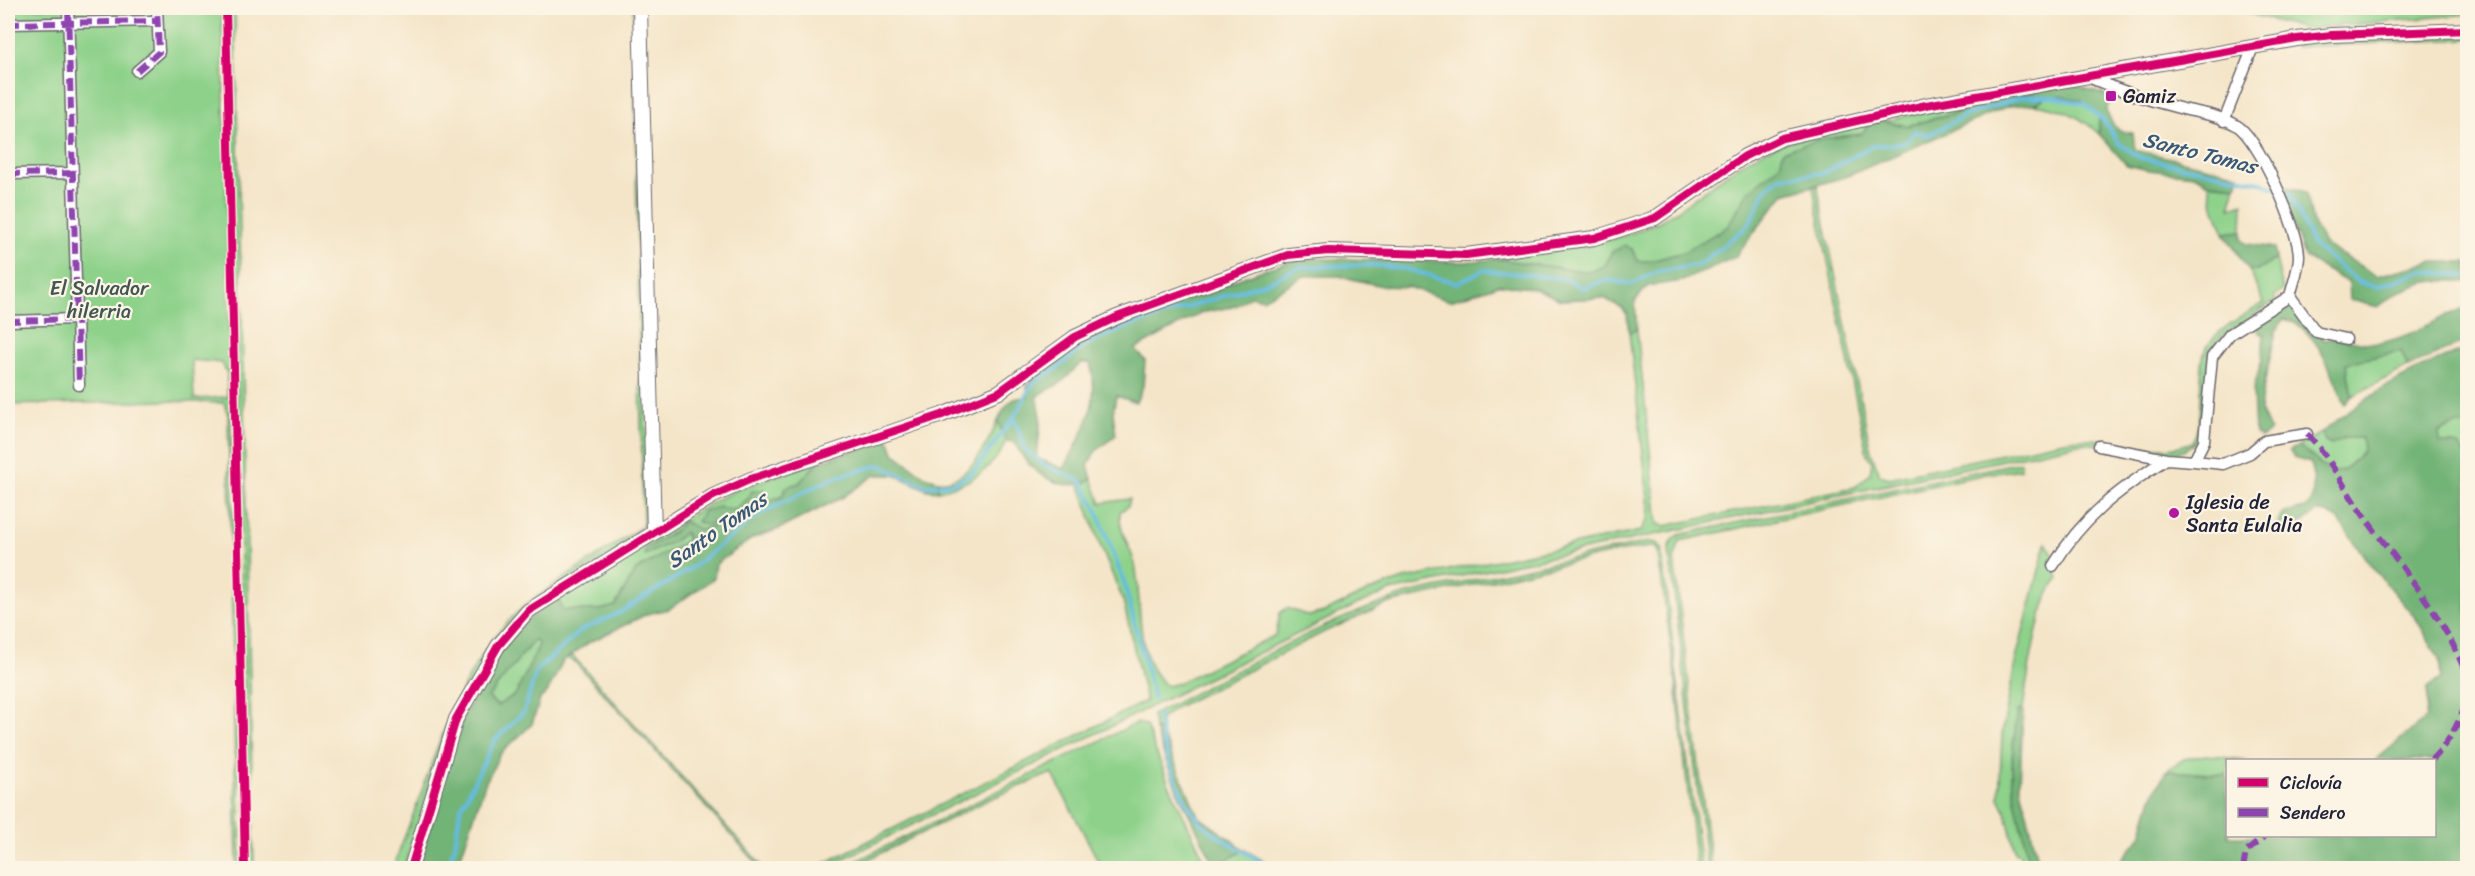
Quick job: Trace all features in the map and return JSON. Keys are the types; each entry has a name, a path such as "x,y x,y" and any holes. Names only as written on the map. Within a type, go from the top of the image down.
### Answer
{"street":[{"path":"68,8 79,385"},
{"path":"137,71 159,52 157,8"},
{"path":"640,8 654,532"},
{"path":"8,24 157,21"},
{"path":"411,868 456,719 498,646 528,611 713,496 751,479 942,415 999,392 1075,337 1117,317 1288,255 1328,251 1466,255 1594,238 1655,218 1745,156 1782,138 1926,105 2332,35 2468,30"},
{"path":"2224,121 2253,47"},
{"path":"2088,77 2128,94 2237,125 2247,135 2264,162 2287,212 2299,257 2290,296 2230,334 2212,357 2204,441 2194,461"},
{"path":"8,174 73,173"},
{"path":"2290,296 2316,332 2346,339"},
{"path":"8,321 77,319"},
{"path":"2099,446 2166,459 2223,464 2250,453 2264,441 2307,435"},
{"path":"2053,566 2071,536 2117,491 2166,459"}],"green space":[{"name":"El Salvador hilerria","path":"8,8 222,8 241,868 237,868 228,415 224,403 165,401 8,405","holes":["192,360 222,363 227,374 227,397 194,399"]},
{"path":"229,8 235,8 254,868 248,868"},
{"path":"633,8 649,513 644,534 533,602 447,730 404,868 394,868 450,716 462,690 493,640 512,617 534,598 643,526"},
{"path":"2243,8 2467,8 2468,14 2305,29 2247,13"},
{"path":"2467,35 2467,39 2295,47 2296,43"},
{"path":"2075,85 2111,97 2106,111 2116,127 2133,133 2135,150 2231,172 2239,175 2236,186 2209,183 2194,175 2127,165 2099,134 2099,116 2081,100 2058,96 2046,97 2034,104 2008,106 1845,177 1784,194 1735,257 1682,281 1648,286 1635,301 1637,330 1629,332 1627,314 1622,308 1604,298 1561,300 1534,288 1499,285 1450,301 1408,287 1382,286 1339,276 1304,276 1263,299 1250,296 1236,306 1201,313 1135,349 1145,360 1143,386 1136,402 1116,396 1113,413 1116,435 1095,452 1088,465 1092,479 1069,484 1046,478 1027,462 1015,442 1006,441 998,421 1012,400 1028,397 1027,386 1047,364 1076,342 1106,328 1268,268 1303,258 1463,262 1497,259 1589,272 1605,266 1612,252 1625,245 1632,249 1637,261 1651,261 1684,252 1727,227 1748,192 1780,165 1783,151 1821,139 1862,134 1868,124 1883,121 1907,126 1963,111 1982,100","holes":["1081,363 1090,363 1094,392 1092,406 1083,431 1064,469 1037,458 1041,416 1037,396 1061,383"]},
{"path":"2058,96 2081,100 2099,116 2099,134 2069,113 2034,104 2046,97"},
{"path":"1982,100 1963,111 1906,126 1883,121"},
{"path":"1868,124 1862,134 1821,139 1781,165 1748,192 1728,227 1684,252 1651,261 1637,261 1632,249 1612,252 1605,266 1589,272 1497,259 1576,247 1634,232 1666,217 1731,170 1771,148 1798,139"},
{"path":"2209,183 2236,186 2230,208 2243,203 2242,231 2224,233 2212,200"},
{"path":"1817,185 1871,452 1880,475 1889,478 2064,441 2105,440 2154,448 2167,448 2192,442 2200,419 2202,365 2208,346 2230,324 2264,303 2249,270 2257,271 2276,259 2283,290 2274,296 2276,300 2223,335 2210,351 2201,434 2191,446 2178,452 2147,454 2083,443 1391,591 1356,605 825,868 815,868 1146,701 1123,600 1100,545 1080,486 1092,479 1101,503 1130,499 1128,506 1120,512 1120,519 1135,565 1144,646 1156,675 1167,686 1178,683 1276,635 1280,613 1287,608 1309,616 1404,579 1641,531 1648,518 1649,507 1629,332 1637,330 1658,524 1665,526 1855,487 1870,474 1872,462 1867,454 1813,187"},
{"path":"2279,185 2306,192 2313,224 2325,245 2377,276 2431,262 2467,262 2467,282 2430,282 2409,287 2378,307 2350,300 2349,283 2305,258"},
{"path":"2242,231 2242,240 2247,244 2274,248 2276,259 2257,271 2249,270 2224,233"},
{"path":"2290,305 2324,340 2340,339 2373,344 2403,336 2467,307 2467,341 2408,367 2401,351 2346,363 2352,396 2345,404 2329,366 2314,341 2305,330 2283,319 2276,331 2260,411 2270,431 2261,438 2255,434 2253,391 2262,360 2264,334 2259,333 2255,324"},
{"path":"2467,349 2467,426 2455,425 2439,432 2440,443 2459,445 2467,458 2467,868 2114,868 2141,836 2152,797 2166,771 2226,775 2226,837 2436,837 2436,759 2377,759 2426,718 2428,688 2441,678 2439,658 2417,620 2371,566 2338,519 2327,513 2317,512 2287,533 2278,524 2281,514 2305,508 2312,501 2314,479 2310,463 2294,458 2289,450 2299,446 2331,473 2344,470 2363,451 2362,438 2344,438 2331,444 2325,441 2322,432 2391,384"},
{"path":"2402,351 2408,367 2352,396 2346,363"},
{"path":"998,421 1006,441 994,460 987,468 969,480 938,491 938,481 959,476 976,461"},
{"path":"2455,425 2467,426 2467,458 2459,445 2440,443 2439,432"},
{"path":"2322,432 2325,441 2331,444 2344,438 2362,438 2363,451 2344,470 2332,473 2299,446"},
{"path":"889,439 894,453 923,475 938,481 938,491 928,490 895,475 875,475 843,497 779,529 753,538 716,564 714,578 669,609 647,614 590,642 563,661 548,691 540,699 532,724 500,754 485,784 457,868 418,868 462,718 507,640 529,618 558,596 562,610 600,610 615,606 636,570 688,540 685,532 673,542 645,555 645,549 676,530 683,521 701,530 720,524 720,521 705,525 697,522 703,511 719,507 733,510 748,499 752,491 765,490 763,501 782,497 786,487 799,483 818,462","holes":["535,639 539,645 516,694 497,706 488,697"]},
{"path":"818,462 799,483 786,487 782,497 762,501 748,499 733,510 719,507 720,524 701,530 683,521 676,530 645,549 673,542 686,532 688,540 636,570 615,606 600,610 562,610 558,596 711,503 740,488"},
{"path":"2021,462 2021,469 1986,474 1680,541 1674,559 1711,868 1707,868 1669,550 1672,540 1679,535"},
{"path":"1649,542 1656,543 1661,548 1701,868 1693,868 1696,866 1676,683 1657,548 1617,552 1390,603 1326,631 1175,708 1161,719 1161,731 1155,730 1152,715 1277,649 1375,606 1408,594"},
{"path":"2046,543 2054,556 2051,565 2059,578 2045,603 2039,621 2023,709 2018,711 2013,748 2013,786 2026,847 2028,868 2020,868 2020,853 2016,853 2005,810 1999,798 2002,735 2015,663"},
{"path":"535,639 539,645 516,695 498,706 488,697"},
{"path":"572,655 764,868 761,868 575,662 567,658"},
{"path":"2023,709 2020,784 2040,868 2028,868 2026,847 2013,786 2014,739 2018,711"},
{"path":"1138,722 1146,726 1168,782 1208,868 1102,868 1052,773 988,800 851,868 842,868"},
{"path":"1155,730 1161,731 1198,816 1245,850 1215,866 1177,790"},
{"path":"2206,755 2238,759 2226,759 2226,775 2166,771 2184,759"},
{"path":"1245,850 1276,868 1216,868 1215,866"}],"waterway":[{"name":"Santo Tomas","path":"446,868 455,846 460,810 495,740 524,712 536,671 580,631 619,613 693,567 758,515 833,478 879,465 925,486 955,483 973,472 1014,417 1033,383 1056,369 1086,345 1132,325 1270,281 1300,267 1373,265 1406,269 1457,283 1483,270 1566,279 1583,288 1606,280 1632,284 1657,272 1700,264 1748,226 1766,189 1780,177 1824,173 1872,146 1906,143 1915,131 1928,135 1966,115 2022,97 2054,97 2085,104 2104,121 2118,143 2140,158 2256,181 2290,193 2313,245 2359,282 2377,287 2423,271 2468,276"},
{"path":"1014,418 1026,451 1046,466 1081,481 1096,508 1124,582 1154,699"},
{"path":"1158,714 1173,775 1196,817 1221,838 1272,868"}],"marked path":[{"path":"68,8 79,385"},
{"path":"137,71 159,52 157,8"},
{"path":"8,24 157,21"},
{"path":"8,174 73,173"},
{"path":"8,321 77,319"},
{"path":"2307,434 2322,451 2359,509 2434,612 2447,633 2468,679"},
{"path":"2432,759 2453,732 2468,699"},
{"path":"2243,868 2246,852 2264,837"}],"cycle path":[{"path":"226,8 245,868"},
{"path":"411,868 456,719 498,646 528,611 713,496 751,479 942,415 999,392 1075,337 1117,317 1288,255 1328,251 1466,255 1594,238 1655,218 1745,156 1782,138 1926,105 2297,39 2332,35 2468,30"}],"place":[{"name":"Gamiz","path":"2111,96"},
{"name":"Iglesia de Santa Eulalia","path":"2174,513"}]}
